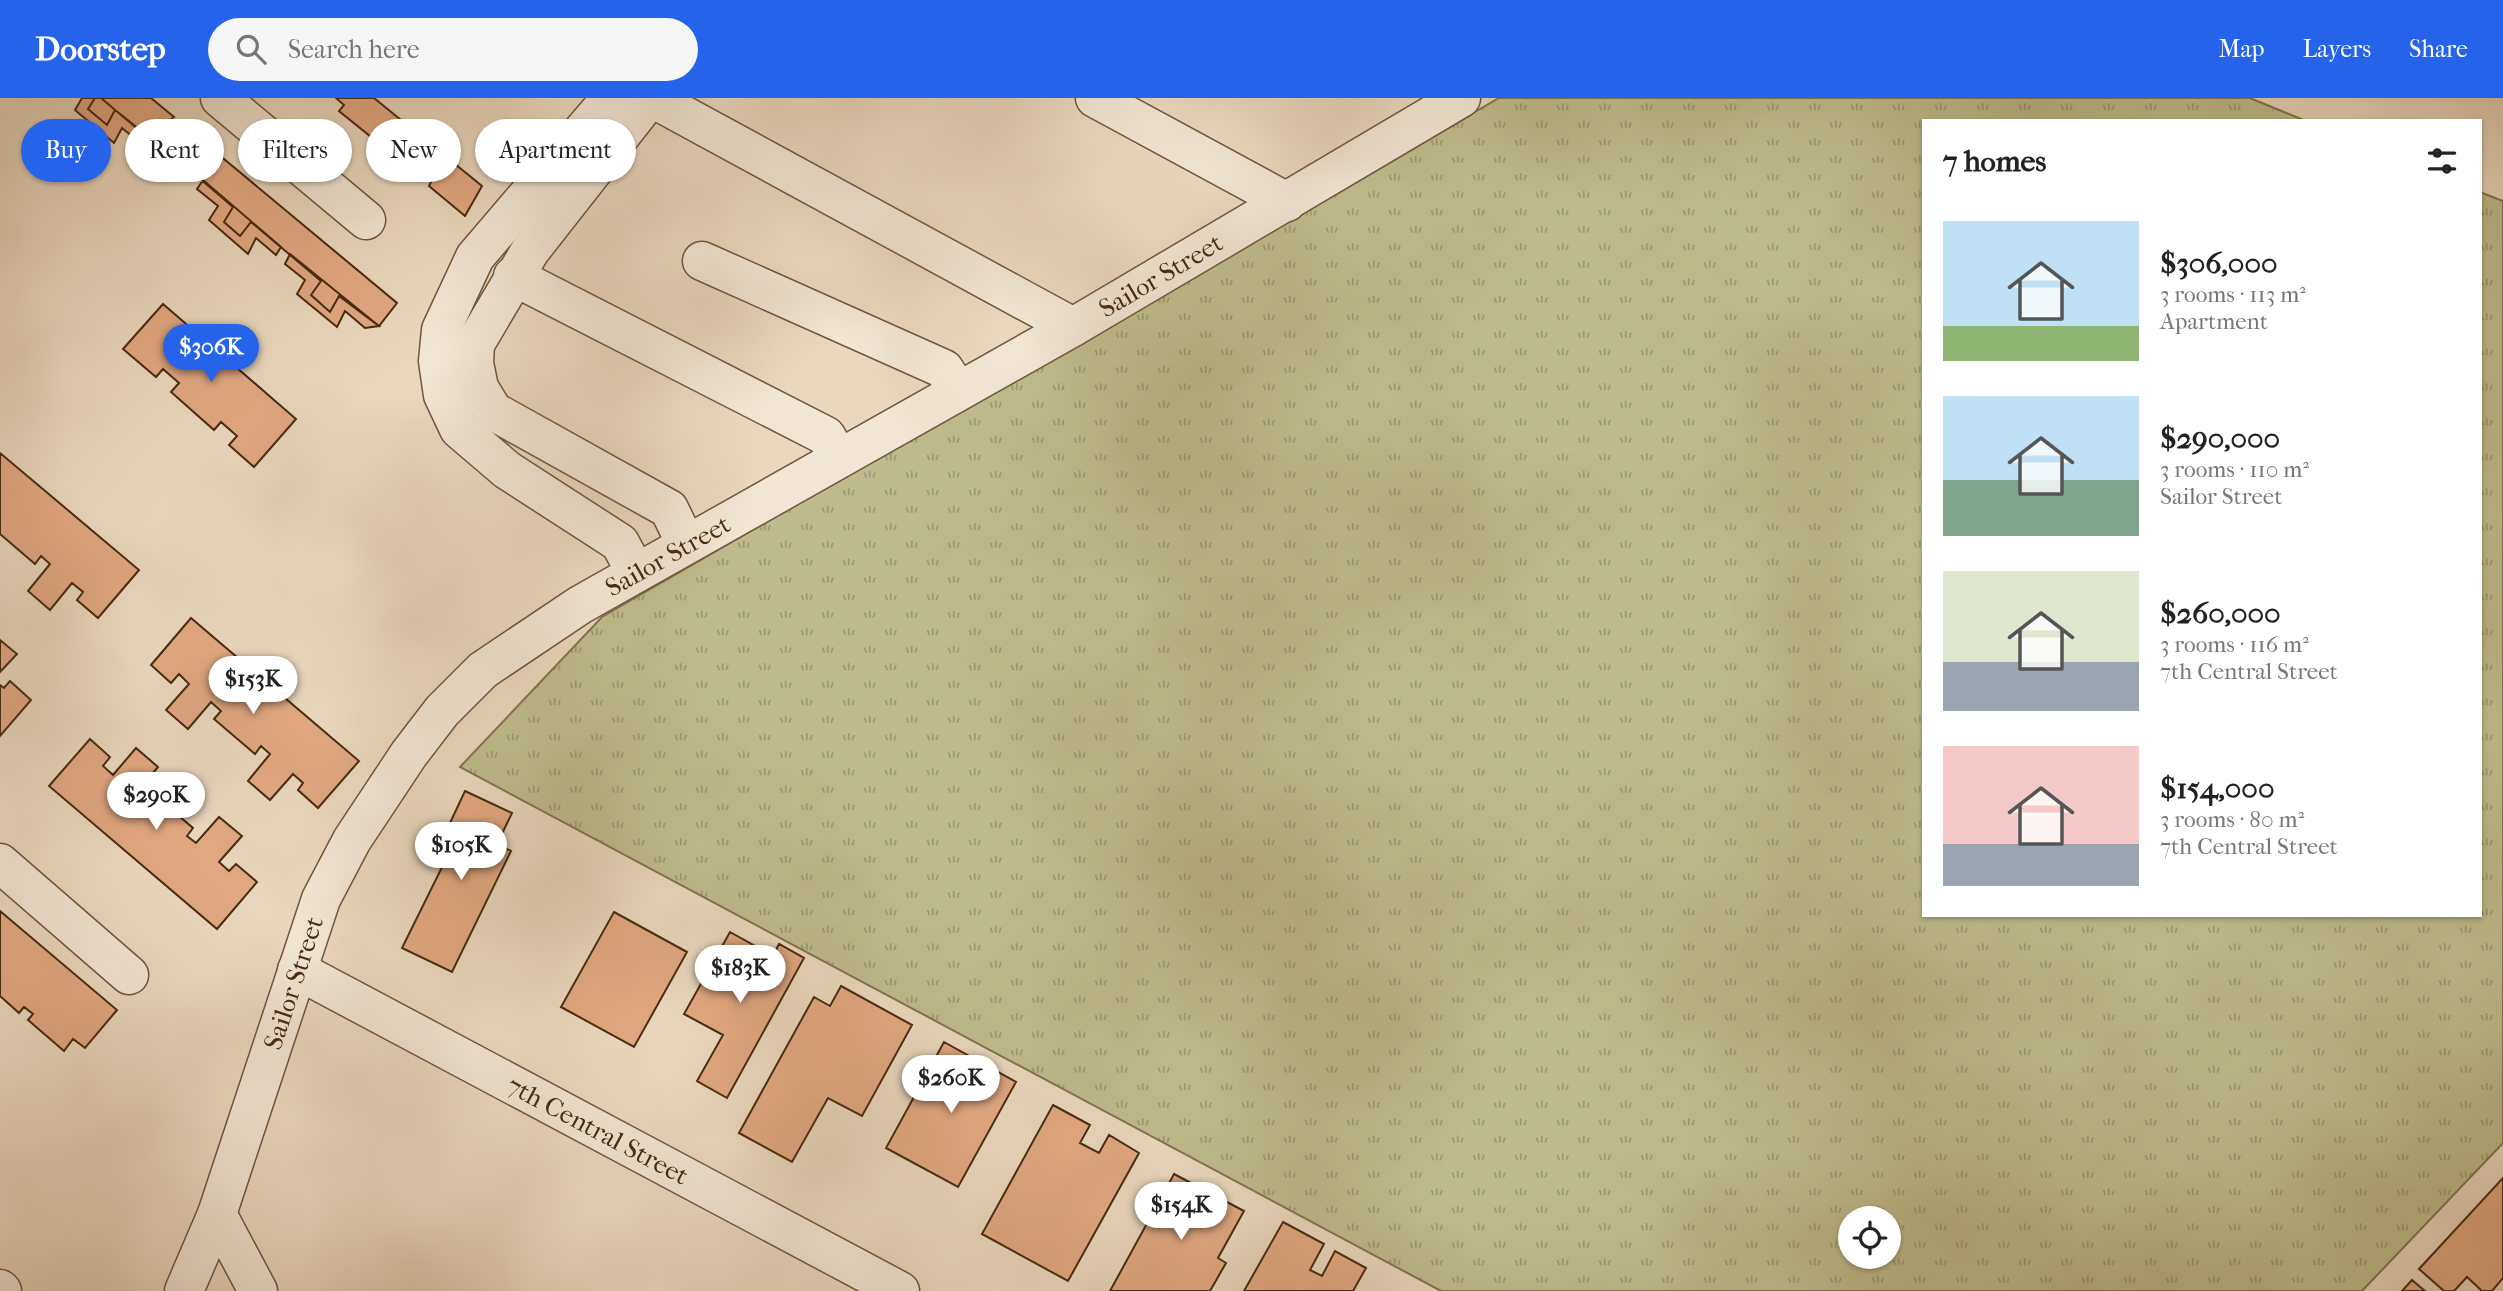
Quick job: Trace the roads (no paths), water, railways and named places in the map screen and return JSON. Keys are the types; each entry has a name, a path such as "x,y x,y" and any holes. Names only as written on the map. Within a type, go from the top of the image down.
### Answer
{"street":[{"path":"220,98 366,220"},
{"path":"611,98 475,257 441,330 438,361 443,395 459,429 507,470 620,543 635,573"},
{"path":"687,544 669,509 493,411 479,388 474,363 475,344 513,276 651,98 1073,327"},
{"path":"1095,98 1149,111 1287,202"},
{"name":"Sailor Street","path":"184,1291 217,1214 321,899 352,840 442,711 483,670 580,605 838,457 1073,327 1461,98"},
{"path":"702,261 944,369 958,391"},
{"path":"513,276 826,436 838,457"},
{"path":"0,863 129,975"},
{"name":"7th Central Street","path":"297,970 900,1291"},
{"path":"217,1214 258,1291"}]}
